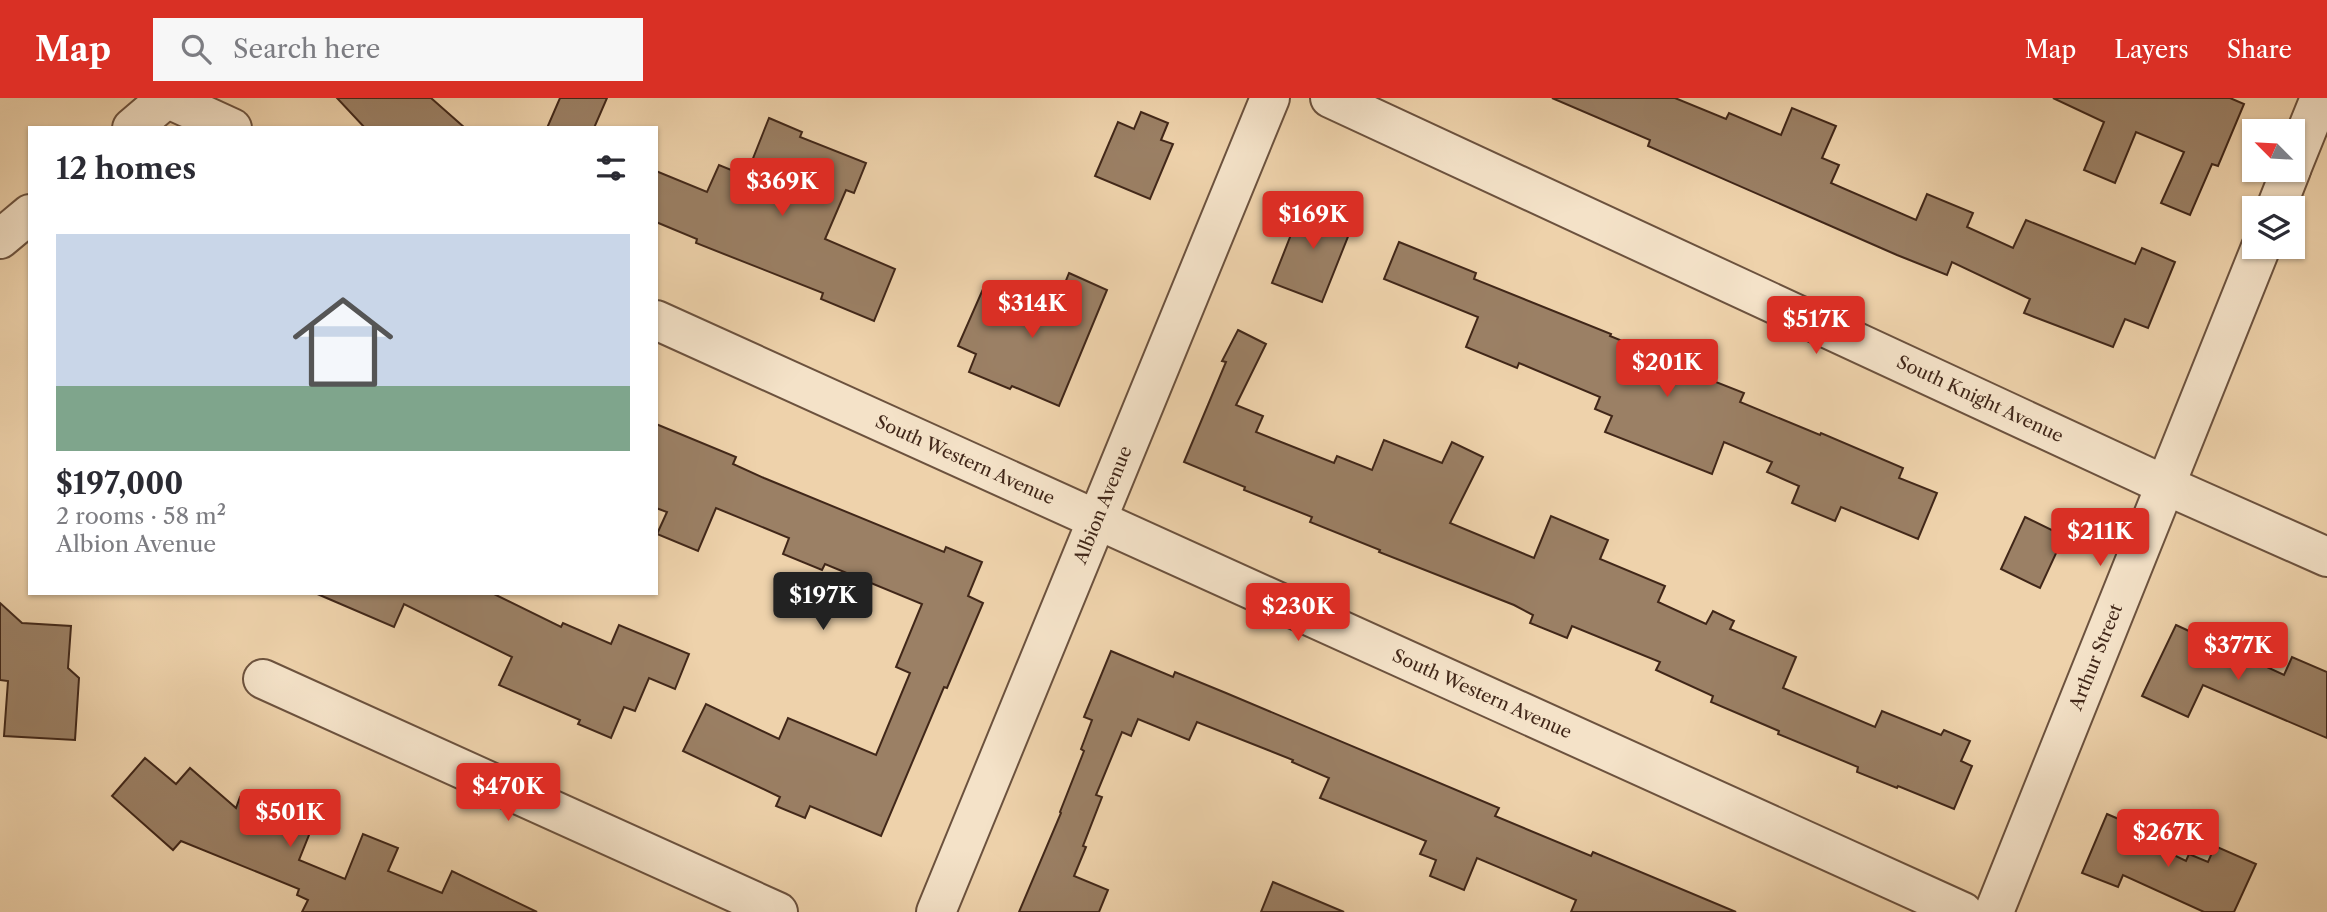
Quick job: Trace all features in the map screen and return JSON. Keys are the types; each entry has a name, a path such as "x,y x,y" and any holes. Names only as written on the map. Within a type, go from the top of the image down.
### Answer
{"street":[{"path":"134,126 166,98 228,126"},
{"name":"Albion Avenue","path":"936,912 1270,98"},
{"name":"South Knight Avenue","path":"1330,98 2165,485 2327,557"},
{"path":"2305,136 2320,98"},
{"path":"0,239 28,216"},
{"name":"Arthur Street","path":"1994,912 2256,259"},
{"name":"South Western Avenue","path":"658,321 1963,912"},
{"path":"263,679 778,912"}],"building":[{"path":"337,98 431,98 463,126 363,126"},
{"path":"560,98 607,98 595,126 548,126"},
{"path":"1552,98 1675,98 1726,119 1729,113 1781,135 1792,108 1836,126 1822,158 1839,165 1831,183 1916,220 1927,194 1973,213 1967,227 2013,248 2026,220 2135,264 2142,248 2175,262 2148,328 2125,319 2113,347 2024,313 2030,299 1952,262 1947,275 1897,255 1648,146 1650,140"},
{"path":"2053,98 2230,98 2244,104 2218,166 2212,164 2190,215 2161,203 2184,152 2136,132 2115,183 2084,170 2104,122"},
{"path":"1141,112 1168,123 1161,140 1173,144 1150,199 1095,176 1118,122 1134,129"},
{"path":"769,118 802,132 800,137 866,163 854,193 846,190 825,239 895,269 874,321 821,299 823,293 696,243 697,239 658,223 658,172 707,192 719,165 746,176"},
{"path":"1305,199 1355,219 1322,302 1272,283"},
{"path":"1399,242 1476,273 1474,279 1611,334 1610,336 1676,363 1675,366 1744,393 1740,402 1903,468 1899,478 1937,493 1918,539 1841,507 1835,521 1792,503 1799,486 1767,472 1772,462 1724,442 1712,474 1605,432 1612,416 1595,409 1600,397 1519,363 1517,368 1466,347 1478,317 1384,279"},
{"path":"1069,273 1107,290 1059,406 969,372 976,354 958,346 983,289 1051,318"},
{"path":"1238,330 1266,344 1236,405 1263,416 1256,432 1334,463 1337,456 1372,470 1384,440 1442,463 1452,442 1483,457 1450,523 1534,558 1551,516 1608,540 1600,559 1665,586 1658,602 1706,624 1713,611 1734,621 1730,629 1796,657 1783,688 1875,727 1882,711 1941,735 1944,730 1970,741 1961,761 1972,766 1954,809 1857,772 1858,767 1778,734 1779,731 1711,702 1713,696 1656,670 1660,662 1572,626 1567,638 1530,623 1533,615 1514,605 1379,552 1380,550 1310,522 1312,517 1184,462 1226,362 1222,361"},
{"path":"658,425 736,457 733,464 764,478 944,552 946,547 982,562 968,596 983,603 881,836 810,806 805,818 776,806 780,797 683,751 706,704 779,739 788,718 876,755 910,673 896,667 922,604 825,564 822,570 783,554 789,538 716,508 698,551 658,534 667,512 658,509"},
{"path":"2025,517 2064,536 2040,588 2001,569"},
{"path":"320,595 496,595 561,627 563,623 611,644 619,625 689,654 675,689 649,678 635,711 624,707 611,738 578,724 580,720 499,685 512,657 404,604 394,627"},
{"path":"0,603 22,623 71,626 68,668 79,678 75,740 4,736 8,681 0,680"},
{"path":"2176,625 2284,675 2292,657 2327,672 2327,738 2203,685 2188,717 2142,696"},
{"path":"1111,651 1173,677 1175,672 1226,693 1499,808 1495,816 1591,856 1593,852 1736,912 1571,912 1576,900 1477,858 1464,890 1430,876 1436,860 1420,854 1426,841 1320,798 1329,778 1292,762 1293,760 1197,722 1189,740 1138,719 1131,736 1122,732 1096,795 1102,797 1074,876 1108,890 1099,912 1019,912 1084,751 1081,749 1092,720 1084,717"},
{"path":"145,758 176,784 190,768 236,808 240,797 277,812 284,796 319,810 299,860 345,879 363,834 398,848 388,871 442,893 452,871 537,912 302,912 308,900 297,895 299,889 181,841 173,850 112,796"},
{"path":"2107,814 2142,829 2138,838 2186,861 2189,854 2208,862 2215,846 2256,864 2234,912 2204,912 2123,875 2118,887 2082,873"},
{"path":"1273,882 1344,912 1261,912"}]}
